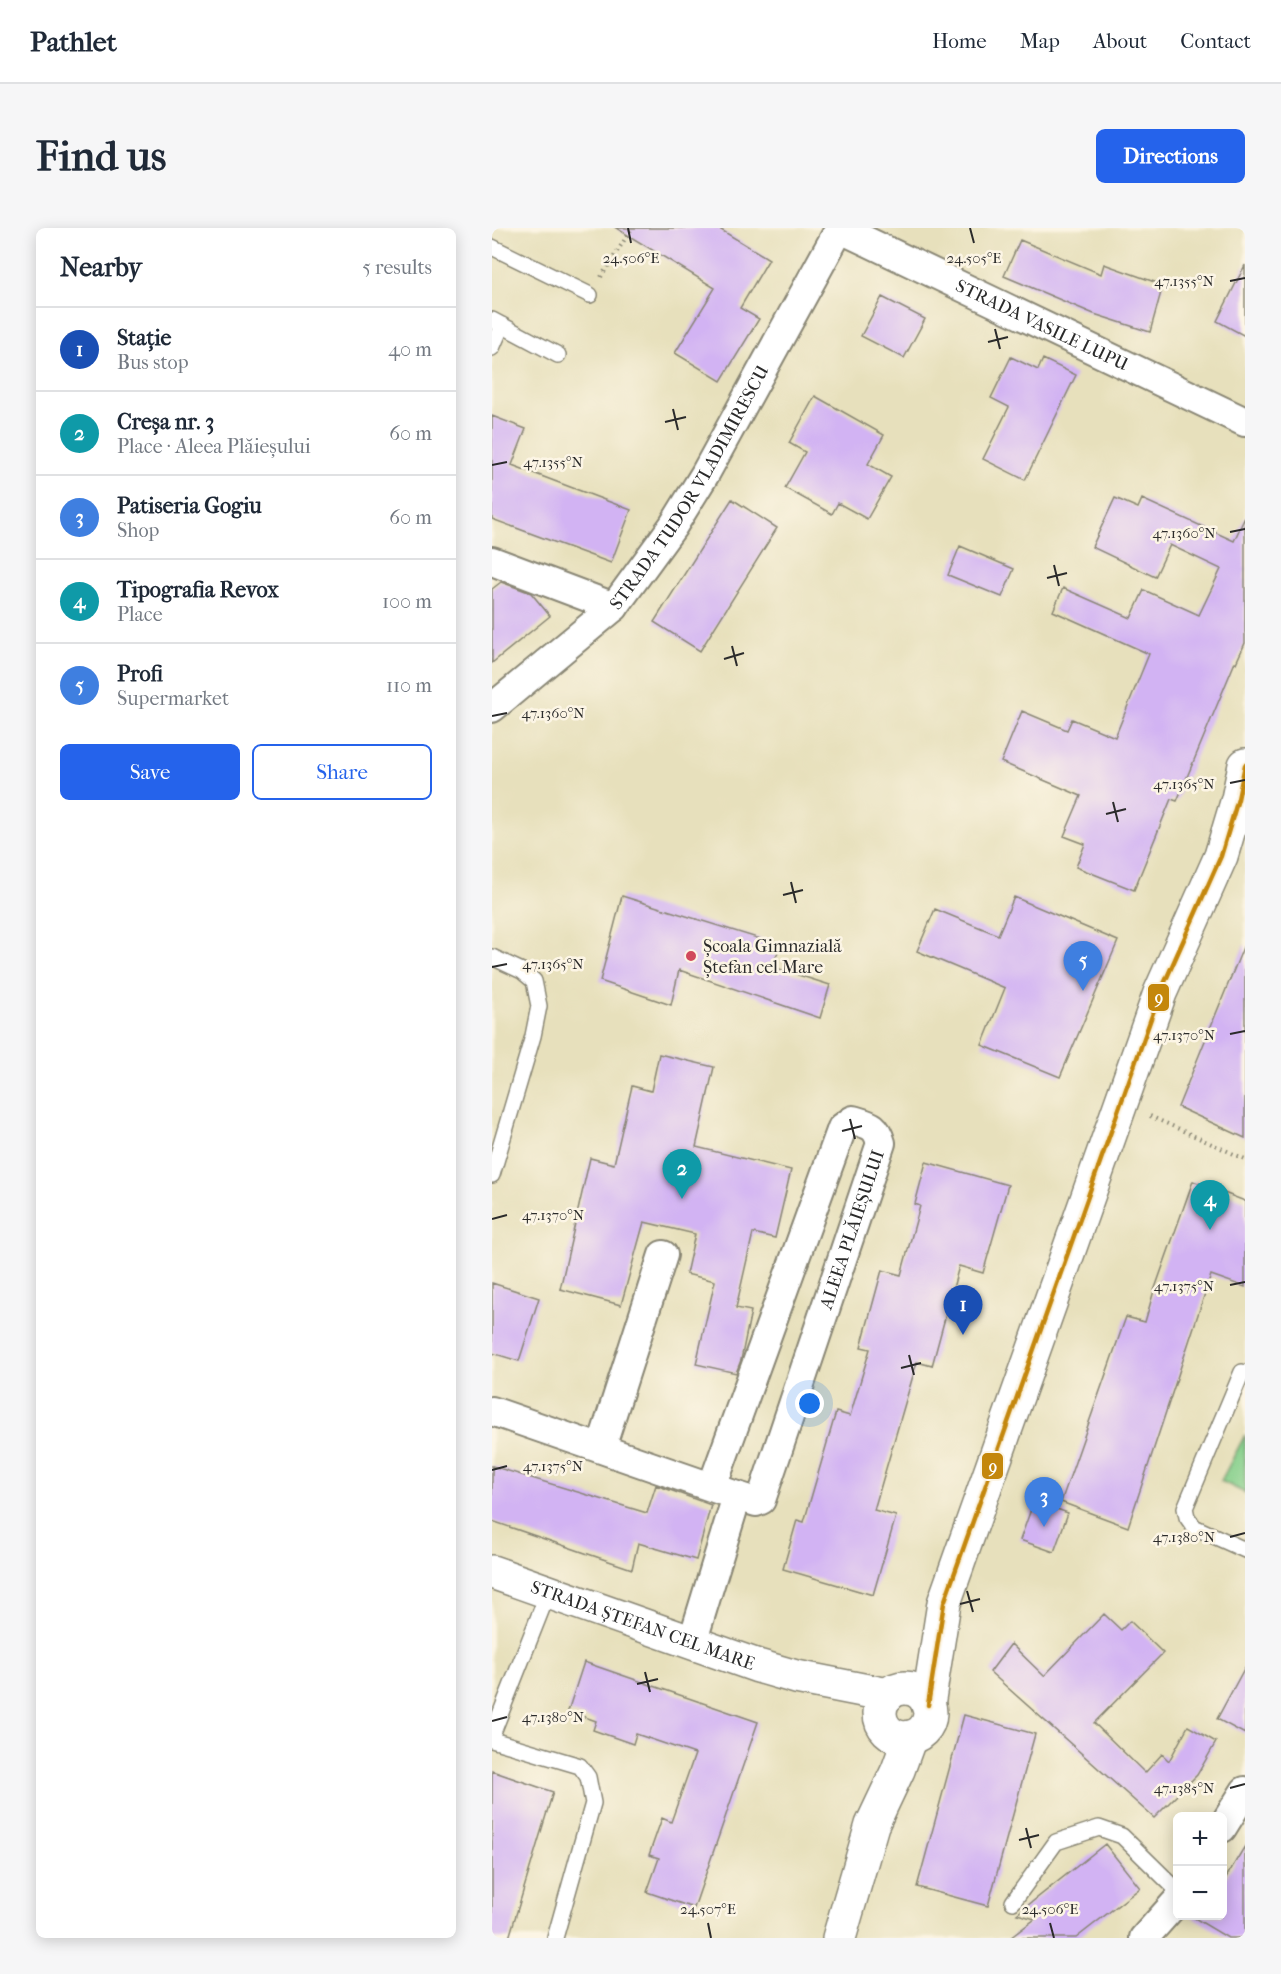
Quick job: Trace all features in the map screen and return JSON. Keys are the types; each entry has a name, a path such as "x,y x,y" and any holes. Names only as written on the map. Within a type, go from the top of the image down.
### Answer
{"street":[{"name":"STRADA VASILE LUPU","path":"840,228 1245,422"},
{"name":"STRADA TUDOR VLADIMIRESCU","path":"492,708 614,607 673,526 840,228"},
{"path":"492,561 614,607"},
{"path":"839,1938 872,1825 892,1714 941,1613 1160,993 1221,856 1238,799 1245,765"},
{"path":"1221,856 1245,824"},
{"name":"ALEEA PLĂIEȘULUI","path":"492,1411 725,1492 756,1502 761,1500 881,1143 878,1131 869,1125 853,1120 842,1128 725,1492 692,1643"},
{"path":"601,1448 663,1255"},
{"name":"STRADA ȘTEFAN CEL MARE","path":"492,1572 758,1666 796,1677 892,1714 911,1689 919,1692 928,1705 941,1613"},
{"path":"1227,1820 1245,1791"},
{"path":"1144,1938 1173,1906"}],"lane":[{"path":"492,247 590,295"},
{"path":"492,348 497,323 558,355"},
{"path":"492,957 522,971 534,981 539,1006 533,1036 492,1175"},
{"path":"1242,1372 1185,1508 1187,1517 1194,1527 1245,1550"},
{"path":"492,1735 548,1593"},
{"path":"492,1740 580,1766 588,1777 593,1803 555,1938"},
{"path":"1013,1902 1056,1842 1099,1828 1122,1836 1173,1886"}],"path":[{"path":"590,295 632,228"},
{"path":"1120,1102 1245,1159"}],"green space":[{"path":"1245,1435 1245,1493 1221,1481"}],"building":[{"path":"616,228 718,228 769,259 740,308 759,319 721,381 675,353 715,288"},
{"path":"1020,240 1101,274 1104,264 1163,285 1150,332 1094,314 1004,276"},
{"path":"1245,265 1245,336 1217,321"},
{"path":"882,297 925,319 904,358 861,336"},
{"path":"1011,357 1038,370 1043,359 1076,375 1025,480 983,459 1009,407 991,398"},
{"path":"815,396 884,435 868,464 891,477 867,519 838,503 832,514 785,488 805,452 789,443"},
{"path":"492,416 526,429 512,465 631,510 611,563 492,519"},
{"path":"1115,498 1138,508 1142,499 1234,541 1245,517 1245,643 1177,801 1171,799 1134,890 1076,867 1085,844 1064,836 1081,796 1001,762 1022,711 1067,730 1072,719 1115,737 1149,654 1053,611 1063,588 1131,618 1144,590 1199,615 1221,569 1170,545 1155,577 1092,547"},
{"path":"732,499 777,528 700,651 654,622"},
{"path":"960,546 1014,569 1002,597 948,575"},
{"path":"501,582 531,593 550,616 492,663 492,589"},
{"name":"Școala Gimnazială Ștefan cel Mare","path":"622,896 780,945 773,967 830,985 820,1018 679,970 671,1005 600,981"},
{"path":"1014,897 1118,941 1060,1077 982,1045 1005,988 917,951 935,909 998,935"},
{"path":"1245,946 1245,1138 1178,1107"},
{"path":"659,1054 714,1067 696,1147 791,1170 775,1238 753,1233 736,1308 751,1311 741,1360 736,1373 696,1364 715,1281 686,1274 695,1234 644,1222 621,1305 560,1289 590,1158 614,1164 632,1086 651,1091"},
{"path":"926,1162 1008,1185 983,1273 959,1266 932,1366 917,1362 874,1510 896,1516 873,1595 783,1569 797,1520 804,1522 836,1412 850,1416 870,1349 861,1347 882,1270 901,1275 920,1206 915,1204"},
{"path":"1193,1181 1245,1201 1245,1287 1211,1275 1128,1527 1061,1502 1126,1317 1145,1322"},
{"path":"492,1283 539,1298 519,1361 492,1353"},
{"path":"492,1466 647,1513 656,1485 711,1505 696,1560 638,1543 632,1569 492,1521"},
{"path":"1034,1501 1068,1513 1054,1552 1020,1540"},
{"path":"1104,1614 1121,1630 1130,1621 1163,1653 1094,1723 1145,1773 1162,1754 1169,1761 1188,1726 1216,1742 1197,1775 1154,1818 990,1672 1011,1644 1044,1676"},
{"path":"584,1662 758,1722 694,1908 647,1892 659,1858 649,1855 662,1818 671,1822 695,1754 636,1734 633,1744 593,1730 596,1721 568,1711"},
{"path":"1245,1667 1245,1734 1217,1719"},
{"path":"964,1715 1035,1734 988,1906 917,1887"},
{"path":"492,1771 553,1792 509,1938 492,1938"},
{"path":"1105,1844 1140,1888 1076,1938 1010,1938 1035,1919 1017,1914"},
{"path":"1245,1846 1245,1938 1228,1938 1198,1920 1227,1920 1227,1876"}],"transit line":[{"name":"9","path":"928,1705 944,1603 1160,993 1221,856 1238,799 1245,765"}],"place":[{"name":"Școala Gimnazială Ștefan cel Mare","path":"691,956"},
{"name":"Profi","path":"1083,991"},
{"name":"Creșa nr. 3","path":"682,1199"},
{"name":"Tipografia Revox","path":"1210,1230"},
{"name":"Stație","path":"963,1335"},
{"name":"Patiseria Gogiu","path":"1044,1527"}]}
